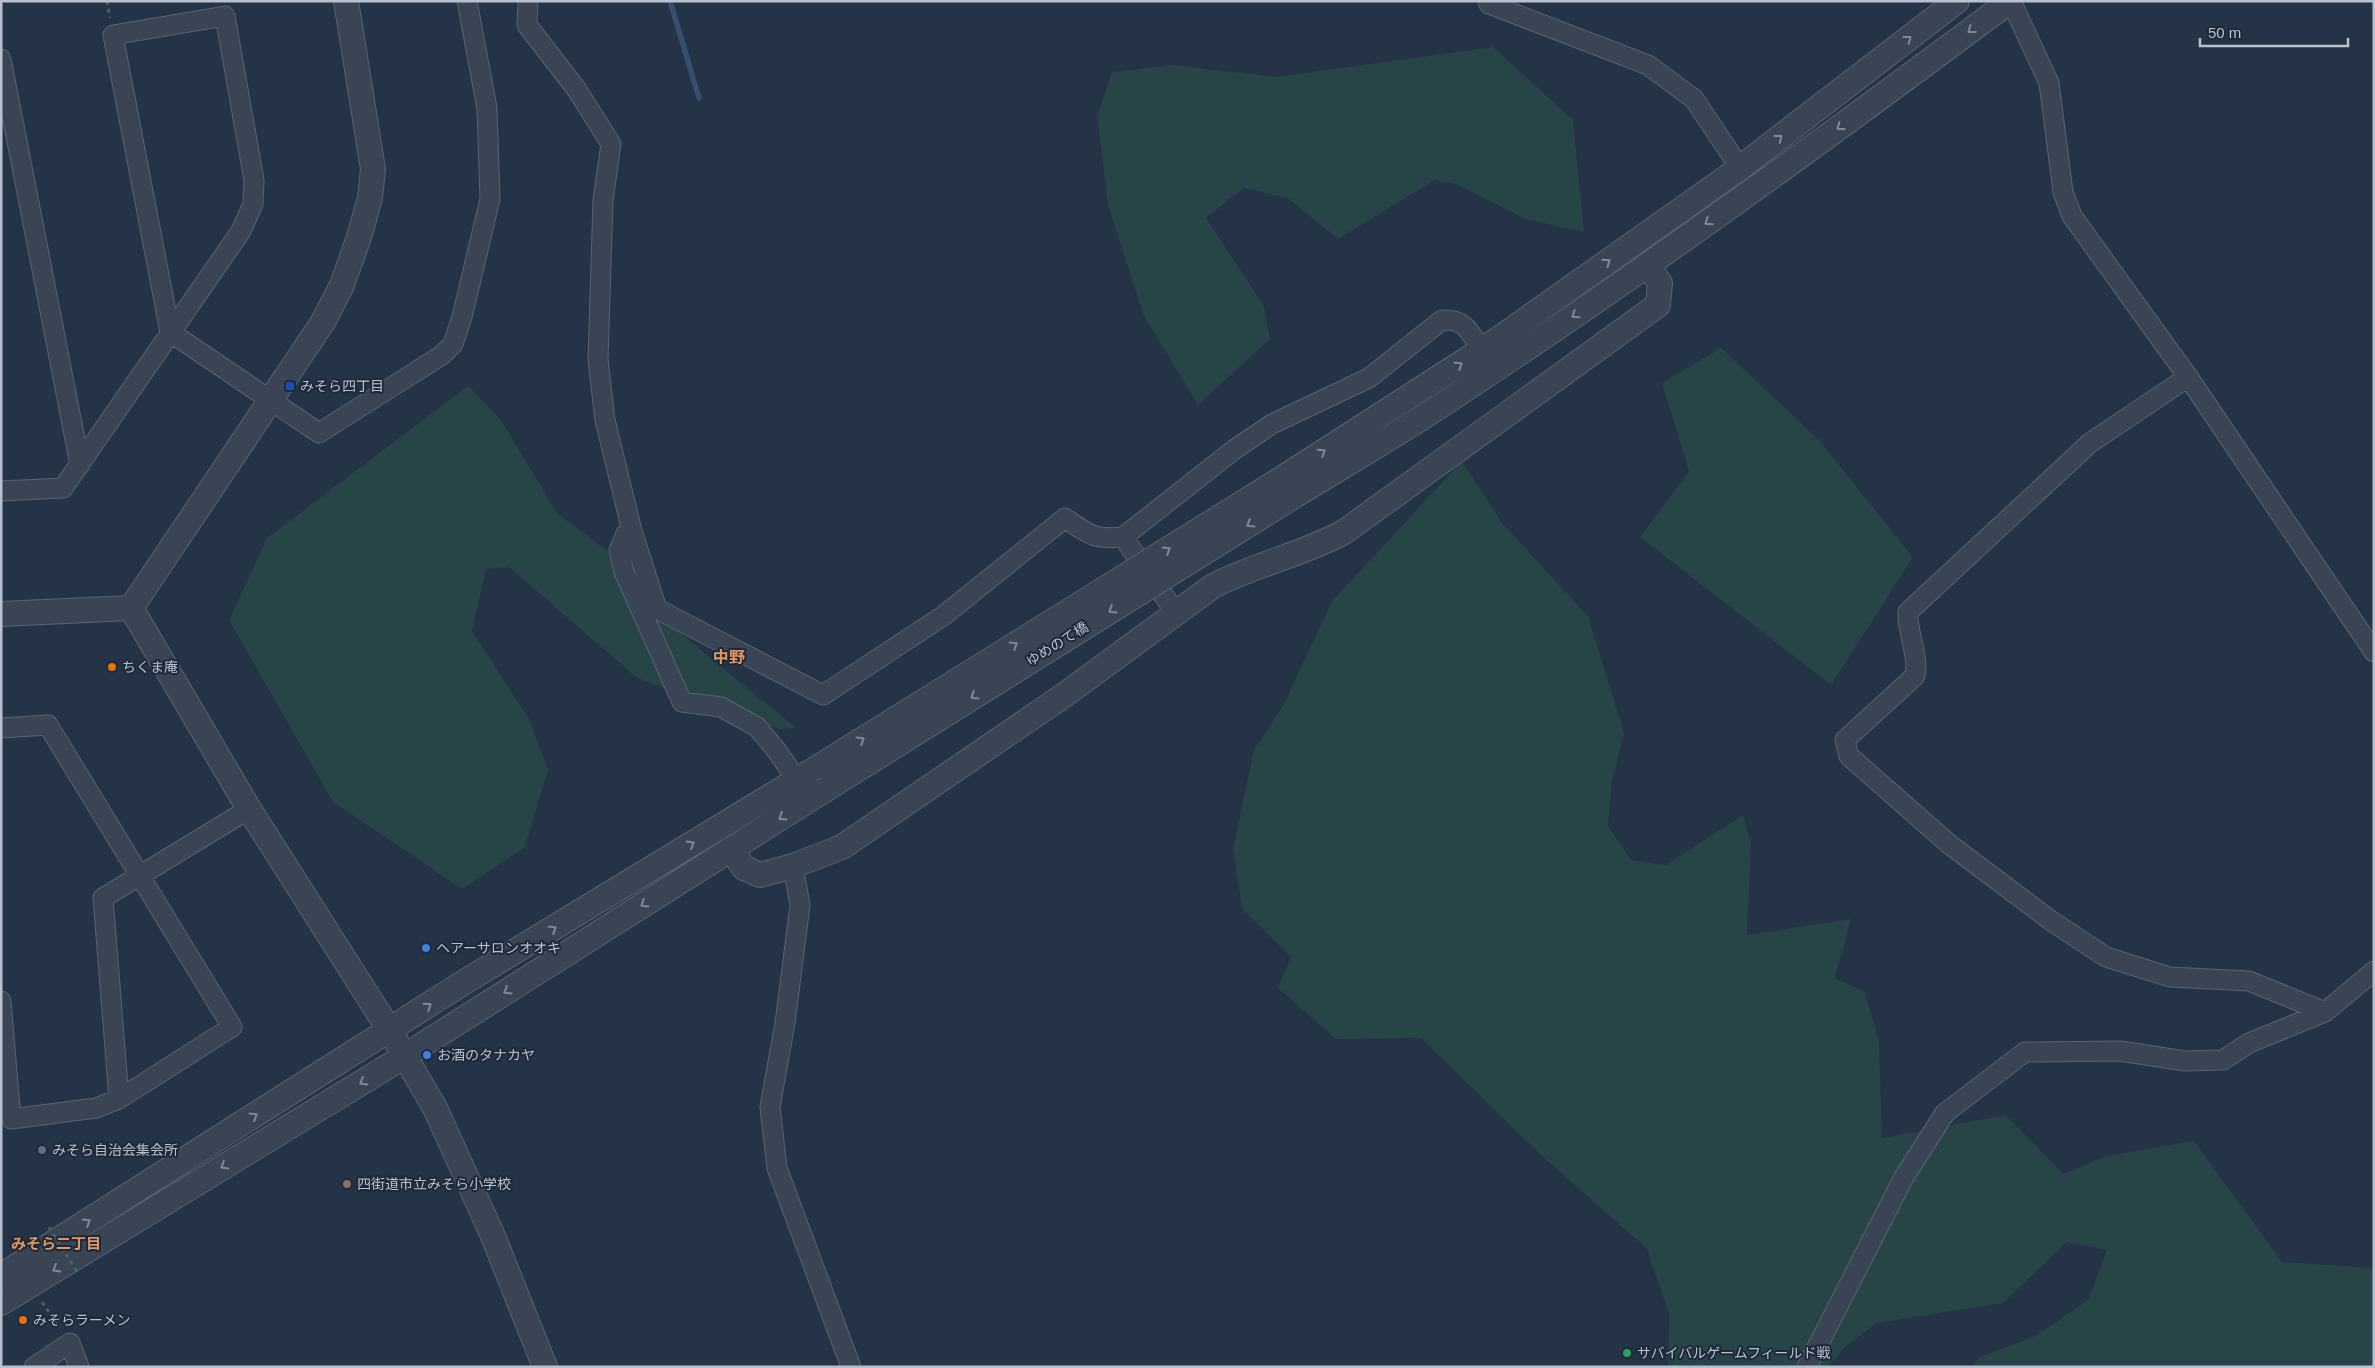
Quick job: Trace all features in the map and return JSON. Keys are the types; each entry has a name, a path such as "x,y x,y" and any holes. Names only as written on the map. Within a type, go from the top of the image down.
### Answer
{"street":[{"path":"131,608 324,322 342,285 370,198 373,169 346,1"},
{"path":"1,491 63,488 80,465 170,332 241,231 253,204 254,180 226,16 113,35 170,332 319,433 442,355 453,344 462,317 490,199 487,108 467,1"},
{"path":"528,1 526,26 577,90 610,144 603,200 598,360 605,420 632,531 657,609 823,695 943,616 1065,518 1092,536 1107,538 1123,537 1242,444 1272,424 1369,378 1442,320 1455,320 1464,325 1482,350"},
{"path":"1488,1 1489,4 1648,65 1694,99 1740,168"},
{"path":"1286,488 1740,168 1957,1"},
{"path":"1286,488 1454,397 1647,265 1831,135 2011,1 2049,83 2063,192 2072,216 2188,377 2374,652"},
{"path":"1,59 80,465"},
{"path":"731,849 744,868 760,875 793,866 842,847 1063,696 1213,586 1231,576 1321,545 1344,532 1658,305 1660,283 1647,265"},
{"path":"2188,377 2090,443 1908,612 1908,623 1918,664 1915,676 1845,740 1849,756 1949,844 2050,920 2106,957 2170,977 2248,981 2325,1012"},
{"name":"ゆめのて橋","path":"1,1276 474,976 820,766 1286,488"},
{"name":"ゆめのて橋","path":"1,1303 405,1056 823,791 1286,488"},
{"path":"632,531 626,534 619,550 624,572 682,702 721,707 757,727 777,751 797,780"},
{"path":"1123,537 1176,613"},
{"path":"1,614 131,608"},
{"path":"131,608 249,809 390,1031 435,1108 493,1236 545,1367"},
{"path":"1,728 48,725 232,1027 119,1099 96,1108 11,1119 1,1001"},
{"path":"119,1099 103,898 249,809"},
{"path":"793,866 800,905 785,1023 770,1107 777,1168 851,1367"},
{"path":"1807,1367 1904,1177 1946,1114 2025,1052 2120,1051 2185,1061 2223,1060 2249,1043 2325,1012 2374,971"},
{"path":"34,1367 70,1343 80,1367"}],"path":[{"path":"49,1227 77,1272"},
{"path":"31,1284 70,1343"}],"green space":[{"path":"1493,47 1573,120 1584,232 1525,219 1456,184 1435,180 1338,239 1288,198 1244,188 1206,218 1264,306 1270,339 1198,405 1143,314 1108,205 1097,116 1112,72 1171,65 1276,77"},
{"path":"1721,348 1818,439 1913,557 1831,685 1640,537 1689,471 1662,383"},
{"path":"468,386 501,420 557,513 613,555 672,626 796,728 779,729 637,678 509,567 486,569 472,631 529,719 548,770 525,847 462,889 333,802 229,620 267,538"},
{"path":"1462,461 1502,523 1588,616 1624,733 1612,782 1608,826 1631,860 1666,865 1743,815 1751,843 1747,935 1851,919 1835,978 1865,992 1879,1041 1882,1138 2006,1115 2063,1174 2107,1156 2194,1141 2282,1262 2374,1268 2374,1367 1972,1367 1978,1358 2037,1335 2088,1300 2107,1250 2067,1242 2003,1303 1876,1323 1844,1348 1828,1367 1668,1367 1669,1314 1647,1249 1541,1155 1421,1038 1336,1039 1278,988 1291,957 1242,909 1233,849 1254,750 1283,706 1332,601"}],"waterway":[{"path":"670,1 699,98"}],"place":[{"name":"みそら四丁目","path":"290,386"},
{"name":"ちくま庵","path":"112,667"},
{"name":"ヘアーサロンオオキ","path":"426,948"},
{"name":"お酒のタナカヤ","path":"427,1055"},
{"name":"みそら自治会集会所","path":"42,1150"},
{"name":"四街道市立みそら小学校","path":"347,1184"},
{"name":"みそらラーメン","path":"23,1320"},
{"name":"サバイバルゲームフィールド戦","path":"1627,1353"}],"district":[{"name":"中野","path":"729,657"},
{"name":"みそら二丁目","path":"56,1243"}]}
